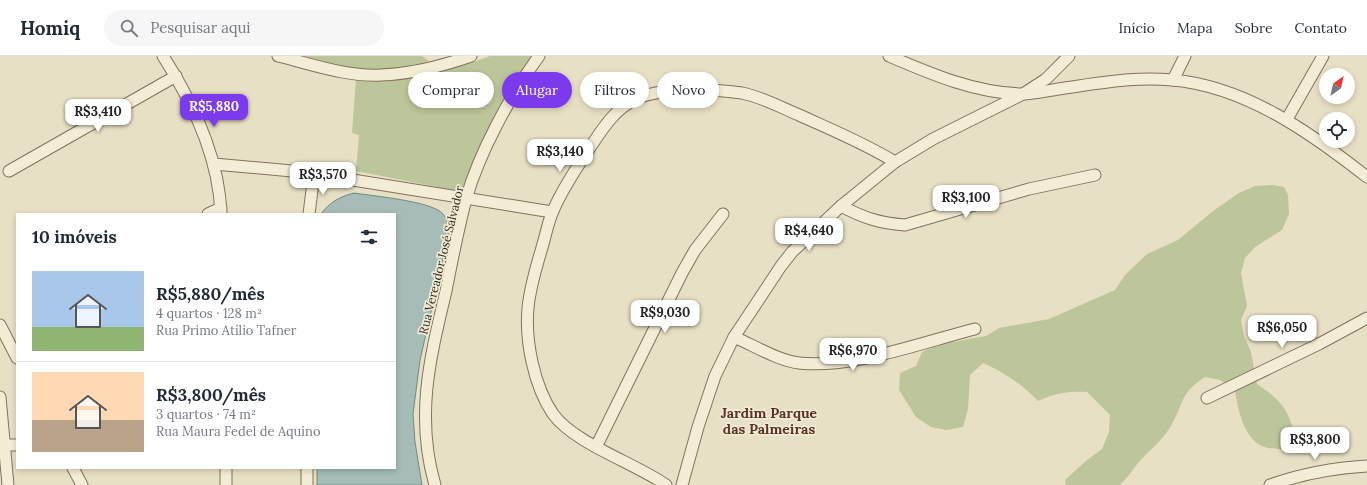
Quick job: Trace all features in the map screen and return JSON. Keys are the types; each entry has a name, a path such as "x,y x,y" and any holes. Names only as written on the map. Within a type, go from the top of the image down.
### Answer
{"street":[{"path":"163,56 176,76 194,111 214,164 221,211"},
{"path":"278,56 345,72 380,75 407,72 445,64 471,56"},
{"name":"Rua Vereador José Salvador","path":"435,485 428,462 424,430 426,398 432,350 467,198 486,149 505,111 539,56"},
{"path":"889,56 940,76 976,88 996,92 1023,94 1115,82 1172,80 1225,91 1286,119 1367,177"},
{"path":"682,485 698,427 715,376 734,337 792,252 841,206 895,162 933,139 1023,94 1046,79 1069,56"},
{"path":"1172,80 1184,56"},
{"path":"1286,119 1323,56"},
{"path":"9,171 176,76"},
{"path":"666,485 653,481 596,447 565,426 551,409 536,379 528,336 528,308 533,278 552,212 571,175 609,120 623,107 636,99 656,94 685,90 742,93 763,99 869,146 895,162"},
{"path":"214,164 314,174 552,212"},
{"path":"309,213 314,174"},
{"path":"841,206 865,219 905,225 1029,189 1095,175"},
{"path":"596,447 685,267 695,250 723,214"},
{"path":"1207,398 1319,344 1367,318"},
{"path":"0,325 16,356"},
{"path":"734,337 798,363 820,363 850,361 976,329"},
{"path":"0,397 2,445 8,485"},
{"path":"2,445 16,445"},
{"path":"1270,485 1310,473 1367,466"},
{"path":"74,469 82,485"},
{"path":"226,469 226,485"},
{"path":"307,469 307,485"}],"green space":[{"path":"303,56 422,56 429,61 389,71 351,69"},
{"path":"490,56 534,56 526,72 502,72 502,108 507,108 467,184 458,191 356,171 359,135 352,133 356,79 391,79 408,77 408,108 494,108 494,72 436,72"},
{"path":"1273,185 1284,187 1288,195 1289,214 1282,230 1255,247 1245,258 1241,273 1247,306 1241,320 1244,336 1251,352 1257,384 1271,394 1282,405 1292,426 1294,435 1284,449 1268,448 1253,440 1240,416 1235,390 1220,380 1205,377 1190,389 1182,401 1169,429 1120,485 1066,485 1065,480 1087,460 1102,449 1109,432 1110,415 1087,392 1062,393 1038,401 1012,379 983,363 970,375 968,409 963,427 946,430 931,427 916,417 899,390 900,373 916,366 922,352 937,345 986,336 999,328 1049,319 1115,290 1125,275 1147,254 1178,240 1213,211 1239,193 1255,186"}],"water":[{"path":"354,193 414,202 436,209 442,213 447,220 449,233 420,360 413,414 415,442 422,485 317,485 317,469 396,469 396,213 322,213 335,200"}],"district":[{"name":"Jardim Parque das Palmeiras","path":"769,422"}]}
